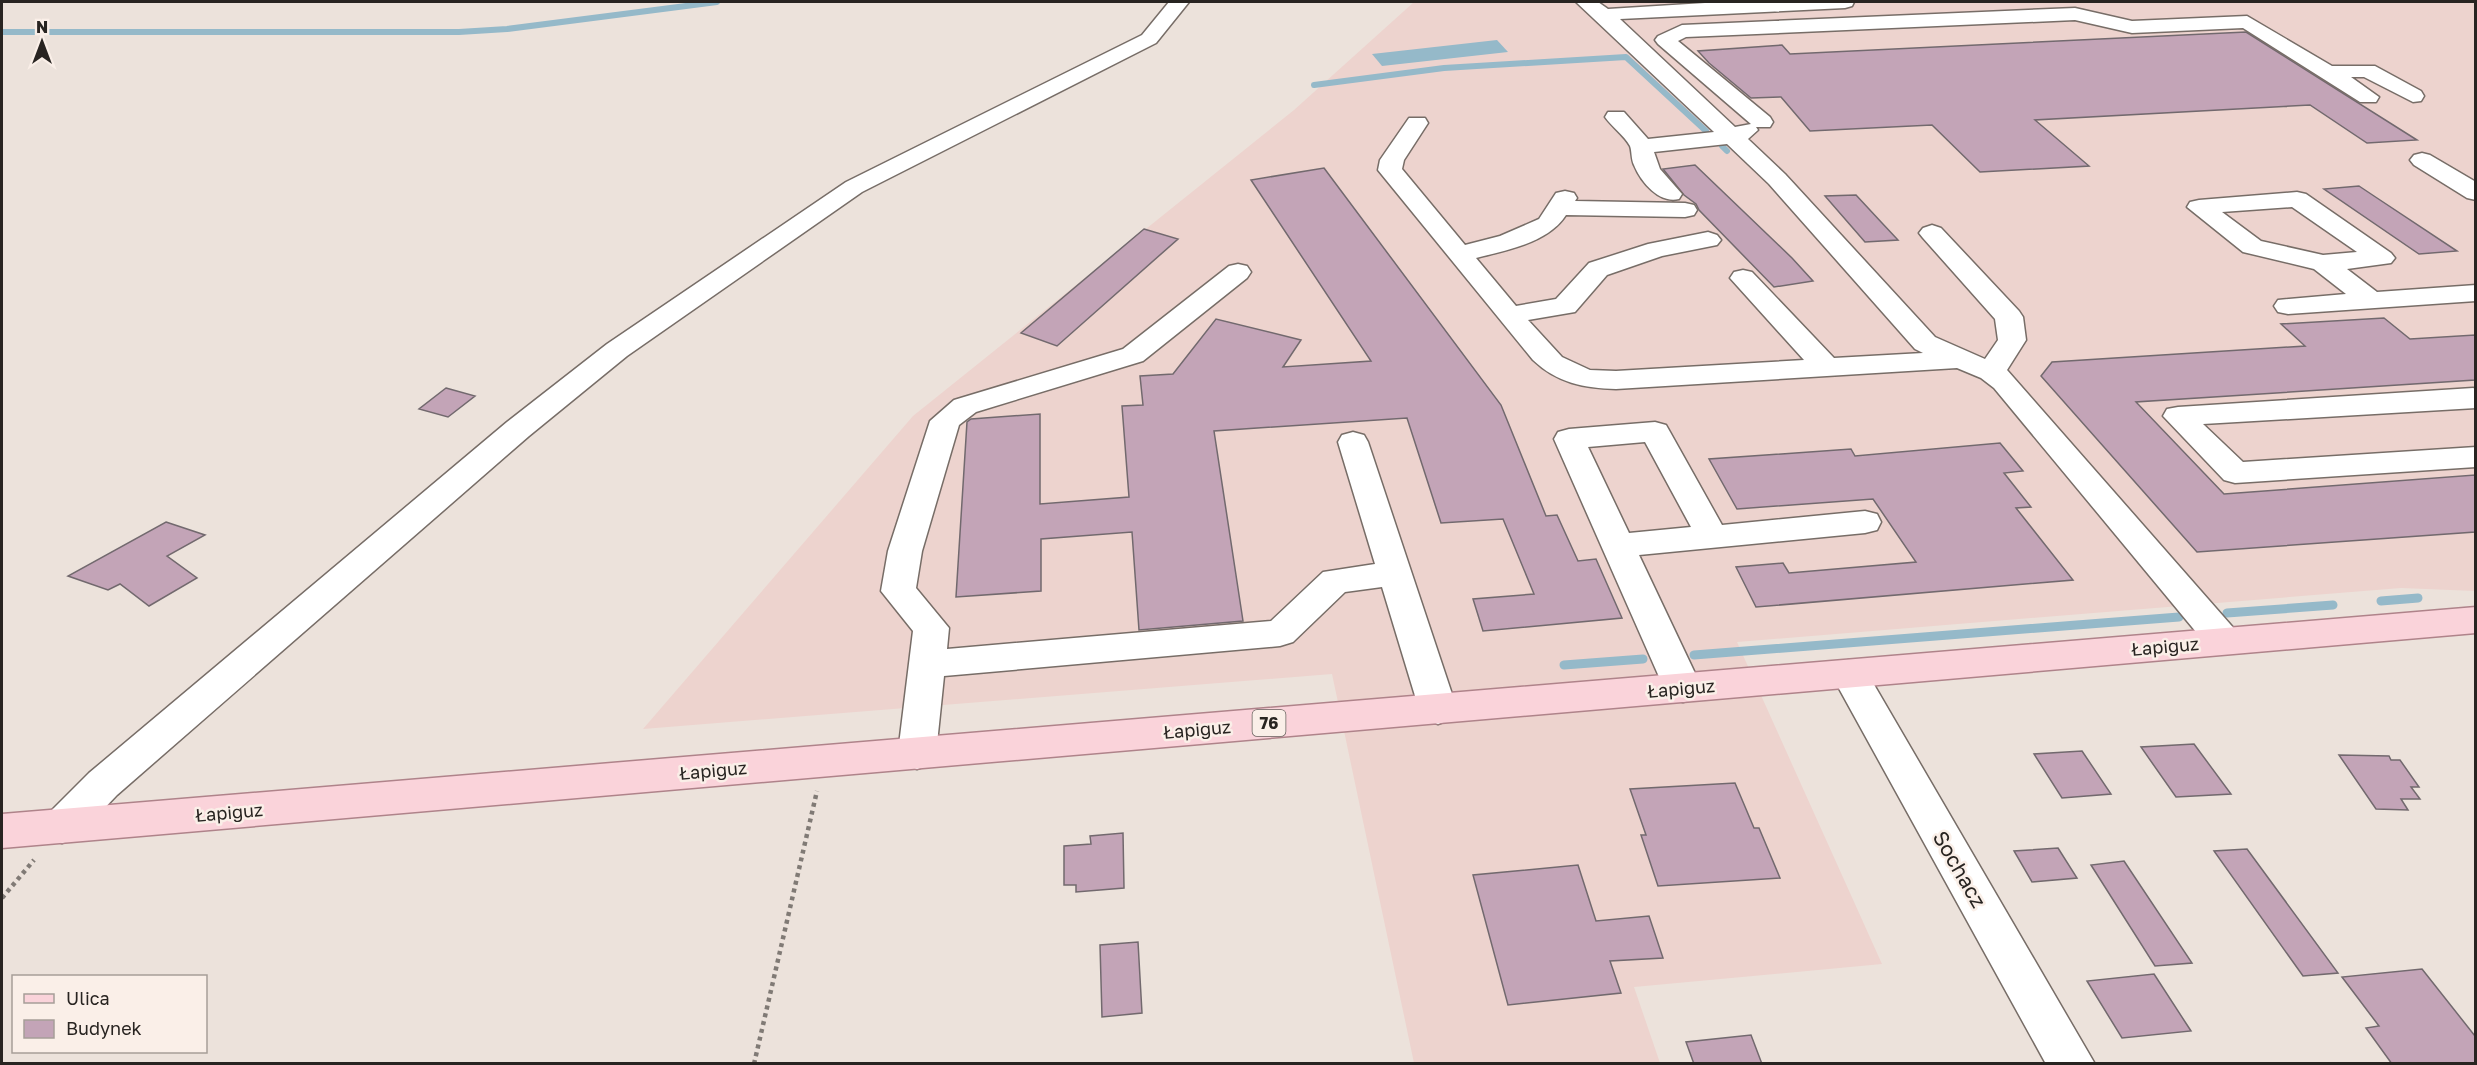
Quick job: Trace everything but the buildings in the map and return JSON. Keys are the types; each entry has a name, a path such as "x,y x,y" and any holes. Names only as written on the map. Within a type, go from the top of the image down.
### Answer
{"main road":[{"name":"Łapiguz","path":"62,826 2475,620"},
{"name":"76","path":"2,831 62,826"}],"street":[{"path":"62,826 103,784 518,429 617,350 854,187 1149,39 1179,2"},
{"path":"1595,8 1657,10 1845,2"},
{"path":"1888,2 1912,23"},
{"path":"2148,7 2177,25"},
{"path":"1595,8 1733,137 1827,232 1925,343 1991,372 2004,382 2224,641"},
{"path":"1642,146 1733,137 1773,122 1665,39 1682,31 1912,23 2075,14 2132,27 2247,22 2368,97"},
{"path":"2016,17 2043,38"},
{"path":"1804,27 1825,47"},
{"path":"2328,72 2368,70 2413,96"},
{"path":"1460,255 1509,241 1548,224 1562,203 1677,202 1645,169 1641,158 1642,146 1616,117"},
{"path":"1417,123 1392,160 1390,170 1508,315 1548,361 1559,370 1583,379 1616,380 1959,359"},
{"path":"2422,160 2475,193"},
{"path":"2323,263 2382,258 2297,199 2199,207 2252,248 2323,263 2372,300"},
{"path":"1932,233 2009,317 2012,340 1991,372"},
{"path":"1508,315 1565,306 1598,269 1657,249 1708,240"},
{"path":"917,753 931,628 898,591 904,551 945,421 965,406 1134,355 1238,272"},
{"path":"1743,278 1826,366"},
{"path":"2288,306 2475,293"},
{"path":"2475,399 2473,397 2178,416 2235,473 2475,457"},
{"path":"1683,688 1569,439 1655,432 1712,536"},
{"path":"1353,442 1438,709"},
{"path":"1617,546 1865,522"},
{"path":"927,664 1280,633 1335,581 1395,573"},
{"name":"Sochacz","path":"1849,674 2073,1064"}],"path":[{"path":"754,1064 823,761"}],"shaded area":[{"path":"1414,2 2475,2 2475,591 2401,588 1737,642 1882,964 1634,987 1660,1063 1414,1063 1332,674 643,729 913,416 1294,110"}],"water":[{"path":"1497,40 1508,52 1382,66 1372,54"}],"waterway":[{"path":"2,32 459,32 507,29 717,2"},
{"path":"1314,85 1444,68 1626,57 1706,131"},
{"path":"1722,146 1727,151"},
{"path":"2381,601 2418,598"},
{"path":"2227,613 2333,605"},
{"path":"1694,655 2179,617"},
{"path":"1564,665 1643,659"}]}
